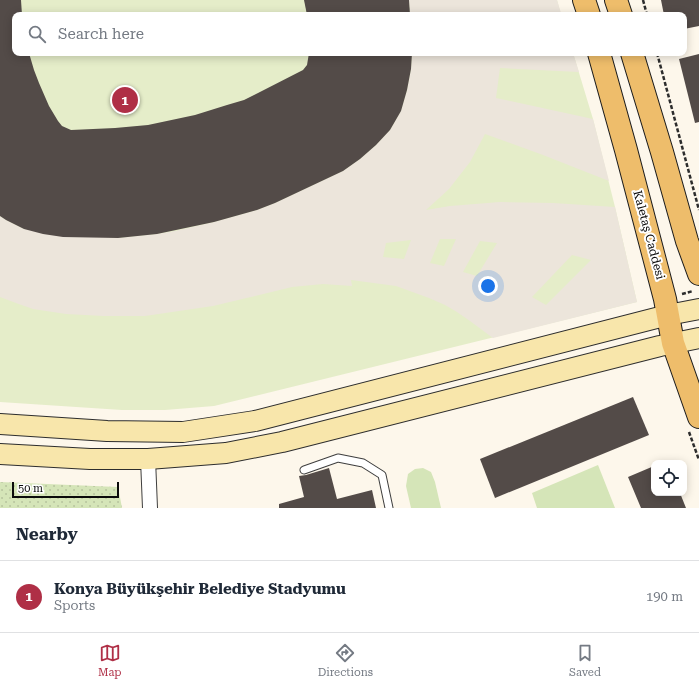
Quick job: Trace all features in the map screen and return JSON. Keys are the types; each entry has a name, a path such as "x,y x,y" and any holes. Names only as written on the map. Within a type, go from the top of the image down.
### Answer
{"main road":[{"path":"584,0 588,12"},
{"path":"616,0 620,12"},
{"name":"Kaletaş Caddesi","path":"600,56 665,299 673,343 699,417"},
{"path":"633,56 662,152 693,240 699,274"}],"street":[{"path":"0,424 107,431 183,432 241,423 263,419 699,308"},
{"path":"0,454 90,459 148,459 226,453 282,442 673,343 699,338"},
{"path":"148,459 150,508"}],"lane":[{"path":"304,470 338,458 363,463 382,475 389,508"}],"path":[{"path":"643,0 646,12"},
{"path":"658,56 699,210"}],"green space":[{"path":"0,0 557,0 560,12 12,12 12,56 574,56 593,119 637,302 214,406 165,410 122,410 0,402"},
{"path":"598,465 615,508 537,508 532,493"},
{"path":"423,468 431,472 441,508 411,508 406,486 408,474 415,469"},
{"path":"0,482 118,487 122,508 0,508"}],"shaded area":[{"path":"409,0 557,0 561,12 410,12"},
{"path":"412,56 574,56 579,72 500,68 496,98 593,119 609,181 485,134 470,162 449,189 426,210 450,206 500,202 553,203 615,207 637,302 493,338 457,312 429,298 396,286 351,280 352,286 323,284 292,287 213,306 145,316 66,314 33,309 0,297 0,216 24,229 118,238 175,231 257,210 343,171 360,159 390,130 401,111 407,90","holes":["440,239 456,239 444,266 430,263","411,240 404,259 383,257 386,243","480,241 497,243 477,276 463,272","572,255 591,260 546,305 532,297"]}],"building":[{"path":"0,0 21,0 22,12 12,12 12,56 30,56 49,106 62,126 71,130 148,125 195,115 244,100 303,70 307,65 308,56 412,56 407,90 401,111 390,130 376,145 343,171 257,210 214,222 157,234 118,238 63,237 43,234 24,229 0,216"},
{"path":"304,0 409,0 410,12 306,12"},
{"path":"661,0 699,0 699,26 687,28 687,12 663,12"},
{"path":"699,54 699,122 695,123 679,59"},
{"path":"633,397 649,435 495,498 480,459"},
{"path":"651,467 651,496 681,496 686,508 641,508 628,477"},
{"path":"329,468 337,499 372,490 376,508 279,508 279,504 304,497 299,476"}],"place":[{"name":"Konya Büyükşehir Belediye Stadyumu","path":"125,100"}]}
